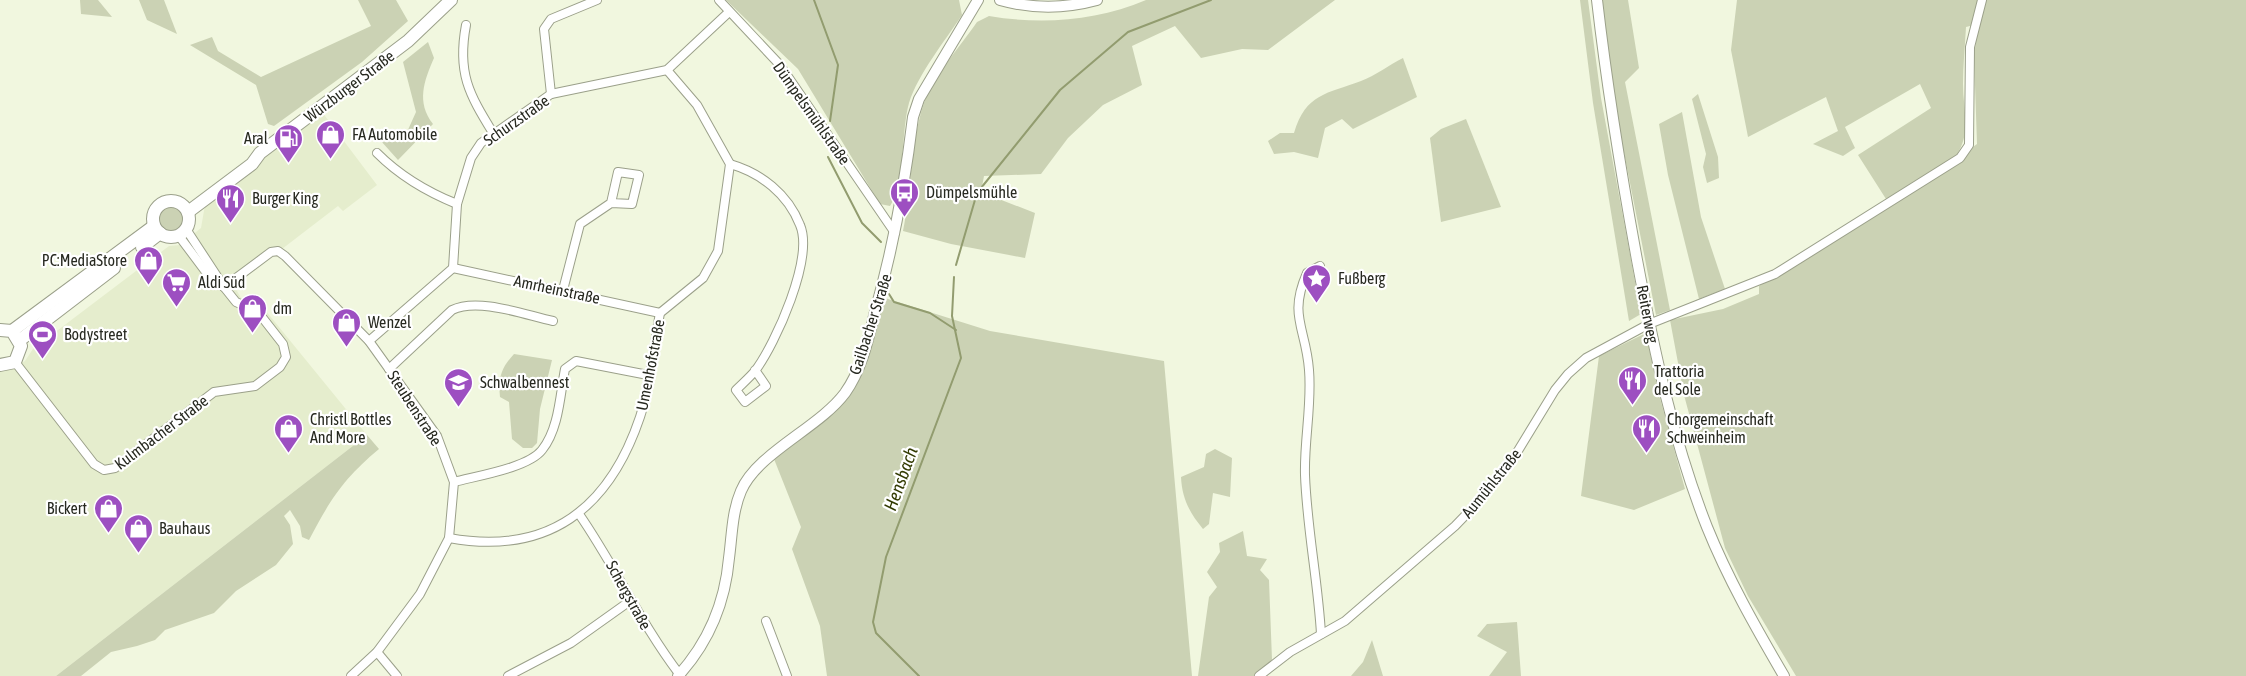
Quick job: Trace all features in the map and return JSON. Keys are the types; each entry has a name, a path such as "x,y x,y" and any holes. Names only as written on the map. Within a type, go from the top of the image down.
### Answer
{"main road":[{"name":"Würzburger Straße","path":"434,14 439,0"},
{"name":"Würzburger Straße","path":"186,208 248,157 260,153 408,41 451,0"},
{"path":"174,201 186,208 190,221 183,233 169,237 157,230 155,211 163,203 174,201"},
{"path":"0,365 15,362 21,351 11,334 157,230"}],"street":[{"path":"551,94 543,29 550,19 597,0"},
{"name":"Dümpelsmühlstraße","path":"719,0 780,65 895,233"},
{"name":"Gailbacher Straße","path":"679,675 699,652 711,631 719,609 729,567 735,508 748,477 828,411 856,375 886,278 913,117 919,99 978,0"},
{"path":"1000,0 1017,5 1053,8 1096,0"},
{"name":"Reiterweg","path":"1597,0 1611,119 1649,324 1675,430 1707,527 1729,577 1784,676"},
{"name":"Aumühlstraße","path":"1259,676 1290,652 1345,621 1455,526 1477,503 1516,454 1555,390 1586,358 1649,324 1775,274 1960,158 1969,146 1970,47 1982,0"},
{"path":"729,12 667,70 697,105 729,164 746,169 779,190 801,226 803,255 781,326 755,370"},
{"path":"466,26 462,49 465,82 493,133"},
{"name":"Schurzstraße","path":"453,268 457,204 471,158 481,143 551,94 667,70"},
{"path":"376,153 392,169 432,194 457,204"},
{"name":"Umenhofstraße","path":"449,538 479,543 510,543 541,535 579,513 601,489 620,461 640,416 660,313 703,278 718,251 729,164"},
{"path":"563,290 580,224 611,202 632,204 639,175 618,172 611,202"},
{"name":"Kulmbacher Straße","path":"15,362 94,464 98,468 109,471 214,392 255,386 283,364 286,357 283,344 258,312 236,302 224,287 212,280 183,233"},
{"name":"Steubenstraße","path":"224,287 272,252 278,251 369,341 436,436 454,482 449,538 420,594 377,652 351,676"},
{"path":"1320,266 1307,273 1297,305 1309,369 1310,404 1305,460 1306,492 1321,634"},
{"path":"369,341 453,268"},
{"name":"Amrheinstraße","path":"453,268 563,290 660,313"},
{"path":"389,369 452,310 461,306 477,305 553,321"},
{"path":"454,482 518,465 541,452 553,431 565,369 576,361 648,375"},
{"name":"Schergstraße","path":"579,513 607,555 630,601 654,640 679,675"},
{"path":"508,676 571,643 630,601"},
{"path":"766,621 788,676"},
{"path":"377,652 397,676"}],"shaded area":[{"path":"80,0 98,0 112,17 81,14"},
{"path":"139,0 164,0 177,34 147,20"},
{"path":"358,0 396,0 408,21 362,62 274,126 268,124 256,85 190,45 212,37 218,51 261,77 371,26"},
{"path":"726,0 959,0 962,15 925,69 909,103 898,185 890,206 880,204 798,69"},
{"path":"1146,0 1335,0 1268,50 1242,49 1201,58 1175,26 1132,46 1142,85 1103,105 1068,138 1041,174 984,176 981,192 1035,213 1025,258 951,244 903,231 916,134 924,103 941,72 977,22 989,16 1029,20 1088,17"},
{"path":"1580,0 1588,0 1601,98 1641,314 1629,321 1593,103"},
{"path":"1601,0 1628,0 1639,68 1625,82 1670,310 1656,315 1618,122"},
{"path":"1737,0 2246,0 2246,676 1796,676 1748,596 1725,548 1684,395 1670,320 1723,309 1759,294 1759,286 1895,204 1977,144 1974,56 1978,24 1966,27 1963,84 1966,121 1961,147 1956,156 1886,199 1858,155 1931,108 1920,84 1845,127 1855,148 1843,156 1813,144 1838,131 1826,97 1748,137 1731,50"},
{"path":"428,42 434,58 427,75 423,100 433,124 398,160 381,141 390,133 407,132 416,112 403,62"},
{"path":"1403,58 1417,97 1353,129 1342,119 1325,128 1318,158 1294,152 1274,154 1268,141 1280,133 1294,133 1299,120 1312,102 1328,93 1366,79"},
{"path":"1698,94 1718,157 1719,178 1707,183 1703,167 1706,154 1692,99"},
{"path":"322,112 377,185 343,211 338,206 239,282 237,291 241,298 261,305 367,435 56,676 0,676 0,368 12,368 25,361 33,349 169,246 180,245 201,228 205,205"},
{"path":"1682,112 1701,217 1725,289 1699,299 1668,175 1659,124"},
{"path":"1466,119 1501,207 1441,222 1430,138 1441,129"},
{"path":"171,206 180,210 184,219 180,228 171,232 162,228 158,219 162,210"},
{"path":"885,298 990,331 1164,361 1192,676 827,676 820,626 792,549 801,527 774,459 830,414 871,344"},
{"path":"1646,333 1658,391 1685,489 1634,510 1581,496 1599,356"},
{"path":"514,354 552,360 540,409 537,443 532,448 523,448 512,439 509,402 500,397 501,374"},
{"path":"367,435 379,449 338,491 309,540 302,537 300,526 290,510 284,516 290,525 293,544 276,565 236,591 214,613 165,630 155,640 111,652 81,676 56,676"},
{"path":"1215,449 1232,458 1230,497 1213,493 1209,524 1203,529 1187,505 1181,477 1204,467 1206,454"},
{"path":"1243,531 1247,556 1267,559 1260,570 1269,580 1272,660 1255,676 1198,676 1209,597 1217,587 1207,572 1220,552 1219,543"},
{"path":"1517,622 1521,676 1489,676 1507,652 1477,636 1487,624"},
{"path":"1372,640 1383,676 1351,676 1363,662"}],"waterway":[{"path":"814,0 838,65 830,121"},
{"name":"Hensbach","path":"956,265 977,193 1060,90 1128,32 1211,0"},
{"path":"828,157 862,223 881,242"},
{"name":"Hensbach","path":"919,676 876,633 873,622 886,557 961,358 952,316 954,277"},
{"path":"889,294 894,302 930,313 956,330"}],"place":[{"name":"FA Automobile","path":"331,160"},
{"name":"Aral","path":"289,164"},
{"name":"Dümpelsmühle","path":"905,218"},
{"name":"Burger King","path":"231,224"},
{"name":"PC:MediaStore","path":"148,286"},
{"name":"Fußberg","path":"1317,304"},
{"name":"Aldi Süd","path":"177,308"},
{"name":"dm","path":"252,334"},
{"name":"Wenzel","path":"347,348"},
{"name":"Bodystreet","path":"43,360"},
{"name":"Trattoria del Sole","path":"1633,406"},
{"name":"Schwalbennest","path":"459,408"},
{"name":"Christl Bottles And More","path":"289,454"},
{"name":"Chorgemeinschaft Schweinheim","path":"1646,454"},
{"name":"Bickert","path":"108,534"},
{"name":"Bauhaus","path":"138,554"}]}
